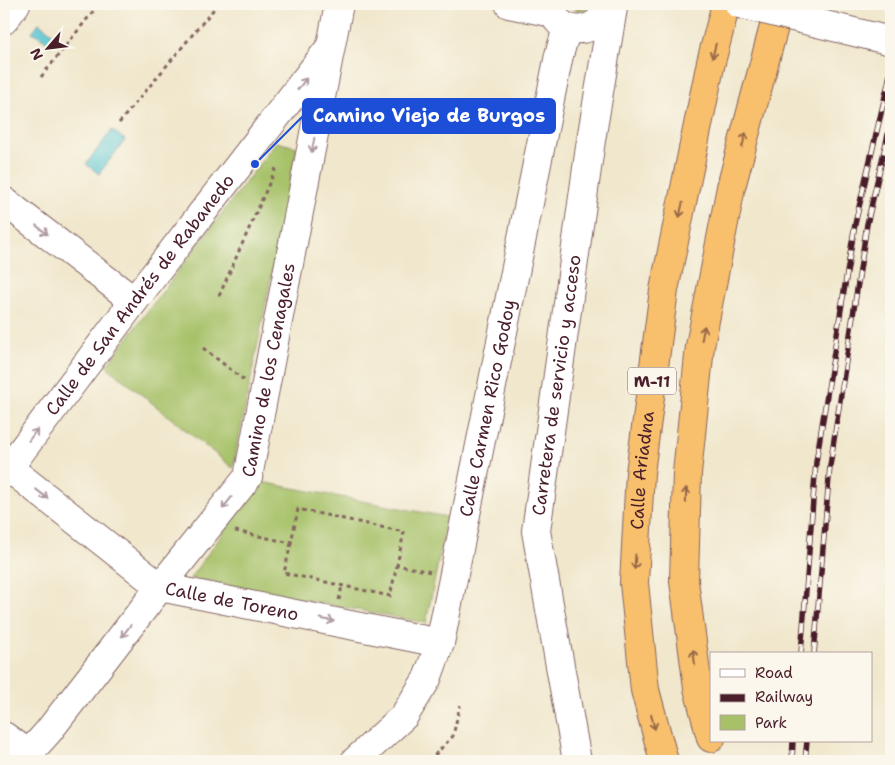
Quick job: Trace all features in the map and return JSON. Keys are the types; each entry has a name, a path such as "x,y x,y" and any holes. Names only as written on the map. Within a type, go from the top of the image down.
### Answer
{"highway":[{"name":"Calle Ariadna","path":"664,761 645,690 634,583 640,473 664,290 711,62 726,4"},
{"name":"M-11","path":"710,733 698,688 684,581 686,473 700,346 731,187 780,4"},
{"name":"M-11","path":"713,742 718,761"}],"street":[{"path":"4,20 16,4"},
{"name":"Camino de los Cenagales","path":"25,758 48,732 160,586 248,477 339,4"},
{"path":"509,4 557,15 581,30 594,26 611,8"},
{"path":"739,4 891,41"},
{"name":"Carretera de servicio y acceso","path":"577,761 536,531 611,8"},
{"name":"Calle Carmen Rico Godoy","path":"355,761 404,716 427,679 440,643 559,55 557,15"},
{"name":"Calle de San Andrés de Rabanedo","path":"5,469 332,45"},
{"path":"4,201 134,301"},
{"name":"Calle de Toreno","path":"5,469 160,586 440,643"},
{"path":"4,736 25,758"}],"path":[{"path":"41,77 99,4"},
{"path":"119,123 218,4"},
{"path":"219,296 276,168"},
{"path":"203,348 250,384"},
{"path":"298,509 404,532 390,596 284,573 291,543 298,509"},
{"path":"210,524 291,543"},
{"path":"397,565 454,577"},
{"path":"429,761 453,736 460,705"}],"green space":[{"path":"570,4 591,4 586,9 578,10"},
{"path":"276,142 297,147 233,468 106,366"},
{"path":"261,482 447,517 426,623 190,578"}],"water":[{"path":"39,23 56,36 51,47 44,39 32,32"},
{"path":"112,130 125,140 99,174 86,164"}],"railway":[{"path":"801,652 816,462 855,224 891,71"},
{"path":"814,652 830,466 867,224 891,122"},
{"path":"792,761 793,742"},
{"path":"805,761 807,742"}],"place":[{"name":"Camino Viejo de Burgos","path":"255,164"}]}
